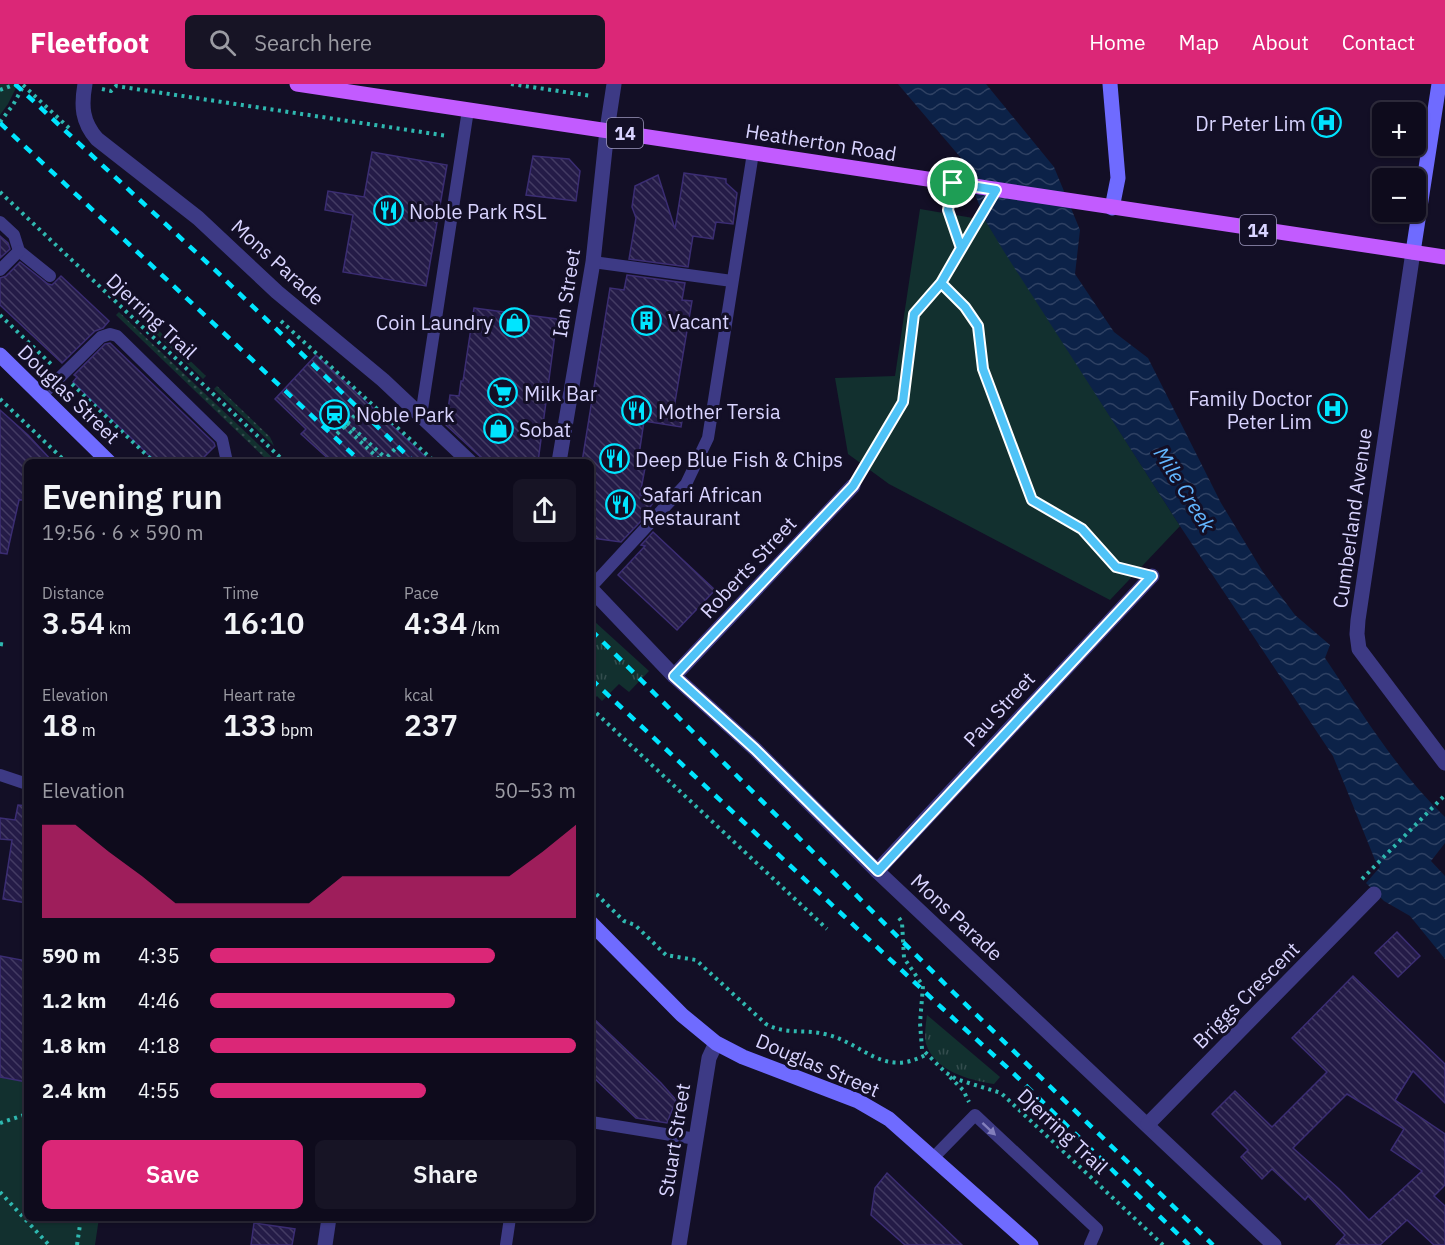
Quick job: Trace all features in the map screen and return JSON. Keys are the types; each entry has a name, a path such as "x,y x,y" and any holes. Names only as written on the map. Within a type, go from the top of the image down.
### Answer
{"main road":[{"name":"Heatherton Road","path":"297,84 1445,257"},
{"path":"1110,84 1118,177 1112,208"},
{"path":"1413,252 1439,84"},
{"name":"Douglas Street","path":"0,355 106,459"},
{"name":"Douglas Street","path":"594,926 682,1015 716,1043 743,1057 858,1101 889,1119 1025,1243"}],"street":[{"name":"Ian Street","path":"560,459 593,262 614,84"},
{"name":"Mons Parade","path":"85,85 82,100 83,117 97,139 172,196 277,292 376,375 467,459"},
{"name":"Cumberland Avenue","path":"1413,252 1358,620 1357,643 1359,649 1445,763"},
{"name":"Roberts Street","path":"674,676 853,486"},
{"name":"Pau Street","path":"878,871 1152,576"},
{"name":"Mons Parade","path":"594,591 674,676 755,749 878,871 1274,1245"},
{"name":"Briggs Crescent","path":"1148,1124 1374,894"},
{"name":"Stuart Street","path":"679,1245 709,1059 716,1043"},
{"path":"325,1245 329,1221"}],"lane":[{"path":"421,416 468,110"},
{"path":"594,585 686,484 708,438 753,153"},
{"path":"0,222 14,235 19,251 50,276"},
{"path":"0,270 19,251"},
{"path":"593,262 732,281"},
{"path":"41,396 101,337 110,334 117,336 222,439 226,459"},
{"path":"0,775 24,783"},
{"path":"933,1158 975,1115 1097,1229 1090,1245"},
{"path":"594,1122 696,1138"},
{"path":"506,1245 510,1221"}],"path":[{"path":"0,90 16,84"},
{"path":"0,122 13,105 24,84"},
{"path":"511,84 592,96"},
{"path":"85,85 111,91 116,87 464,138"},
{"path":"953,183 948,210 961,248"},
{"path":"853,486 903,402 914,314 941,283 996,190"},
{"name":"Djerring Trail","path":"0,192 282,459"},
{"path":"941,283 965,307 978,326 983,369 1032,500 1082,529 1116,567 1152,576"},
{"path":"0,315 151,459"},
{"path":"0,399 63,459"},
{"path":"337,434 357,413"},
{"path":"346,424 384,459"},
{"path":"388,459 395,449"},
{"path":"0,644 7,645"},
{"path":"594,711 827,929"},
{"path":"1372,870 1445,795"},
{"path":"594,892 624,921 635,925 666,956 696,960 766,1024 783,1031 823,1033 889,1063 916,1060 927,1054 922,1049 920,1023 923,986 904,957 902,922 898,916"},
{"name":"Djerring Trail","path":"927,1054 945,1072 956,1079 1001,1093 1163,1245"},
{"path":"945,1072 963,1090 975,1115"},
{"path":"0,1123 24,1115"},
{"path":"0,1192 24,1218"},
{"path":"27,1221 49,1245"},
{"path":"76,1245 80,1221"}],"green space":[{"path":"0,84 18,84 0,115"},
{"path":"920,209 985,220 1180,526 1110,600 889,484 848,454 835,378 895,376"},
{"path":"119,312 274,459 266,459 116,315"},
{"path":"154,326 206,376 203,379 149,327"},
{"path":"217,386 270,437 274,446 214,389"},
{"path":"594,622 649,671 629,692 619,684 602,701 597,696 594,699"},
{"path":"927,1015 1000,1077 994,1084 954,1073 937,1061 926,1044"},
{"path":"0,1077 24,1081 24,1221 99,1221 95,1245 0,1245"}],"water":[{"name":"Mile Creek","path":"898,84 986,84 1054,167 1080,230 1075,274 1114,332 1148,358 1221,503 1263,572 1295,615 1330,645 1325,658 1353,700 1396,761 1445,817 1445,843 1431,861 1445,876 1445,959 1410,916 1384,901 1366,883 1380,867 1375,860 1333,756 1180,526 1003,250 985,220 961,158"}],"building":[{"path":"372,152 447,165 426,286 343,272 353,215 325,210 328,191 364,197"},
{"path":"533,156 569,159 580,171 576,201 526,195"},
{"path":"684,173 726,179 726,183 737,193 733,224 716,222 713,239 693,236 688,267 629,259 636,218 632,207 635,186 658,175 675,229"},
{"path":"0,236 8,243 10,249 0,258"},
{"path":"20,262 48,284 52,285 61,276 109,321 103,328 95,331 62,363 0,305 0,278 6,276"},
{"path":"627,275 685,283 682,300 692,301 674,408 684,409 681,427 644,421 639,455 647,457 640,495 656,498 641,521 621,542 594,538 594,459 582,459 610,288 624,290"},
{"path":"474,308 557,319 538,459 483,459 446,425 450,395 459,396 461,381 463,381"},
{"path":"110,343 214,443 215,446 202,459 153,459 73,382 77,377 74,375 105,344"},
{"name":"Noble Park","path":"316,355 428,459 329,459 301,434 306,429 275,399"},
{"path":"0,410 50,459 24,459 24,500 19,500 7,554 0,553"},
{"path":"653,532 715,590 677,630 618,575 645,546 641,545"},
{"path":"18,805 24,806 24,902 3,899 12,840 0,839 0,818 15,820"},
{"path":"1397,932 1420,956 1398,977 1375,953"},
{"path":"0,956 24,960 24,1081 0,1077"},
{"path":"1353,976 1445,1064 1445,1103 1413,1071 1395,1100 1445,1134 1445,1185 1434,1196 1445,1206 1445,1245 1434,1245 1407,1220 1380,1245 1336,1245 1345,1235 1308,1196 1305,1200 1272,1169 1262,1179 1241,1157 1248,1150 1212,1114 1235,1091 1272,1127 1327,1072 1292,1038","holes":["1347,1094 1404,1129 1391,1150 1422,1171 1369,1220 1339,1189 1293,1148"]},
{"path":"594,1019 676,1100 667,1123 636,1118 594,1078"},
{"path":"887,1173 962,1245 905,1245 871,1215 875,1188"},
{"path":"254,1223 295,1229 292,1245 251,1245"}],"railway":[{"path":"15,84 214,269 411,459"},
{"path":"0,123 358,459"},
{"path":"594,633 953,992 1213,1245"},
{"path":"594,682 1011,1071 1189,1245"}],"place":[{"name":"Dr Peter Lim","path":"1327,123"},
{"name":"Noble Park RSL","path":"388,211"},
{"name":"Vacant","path":"647,321"},
{"name":"Coin Laundry","path":"514,322"},
{"name":"Milk Bar","path":"503,393"},
{"name":"Family Doctor Peter Lim","path":"1333,409"},
{"name":"Mother Tersia","path":"637,411"},
{"name":"Noble Park","path":"335,414"},
{"name":"Sobat","path":"498,429"},
{"name":"Deep Blue Fish & Chips","path":"614,459"},
{"name":"Safari African Restaurant","path":"621,505"}],"route":[{"path":"953,183 948,210 961,248 941,283 914,314 903,402 853,486 674,676 755,749 878,871 1152,576 1116,567 1082,529 1032,500 983,369 978,326 965,307 941,283 996,190 953,183"}]}
